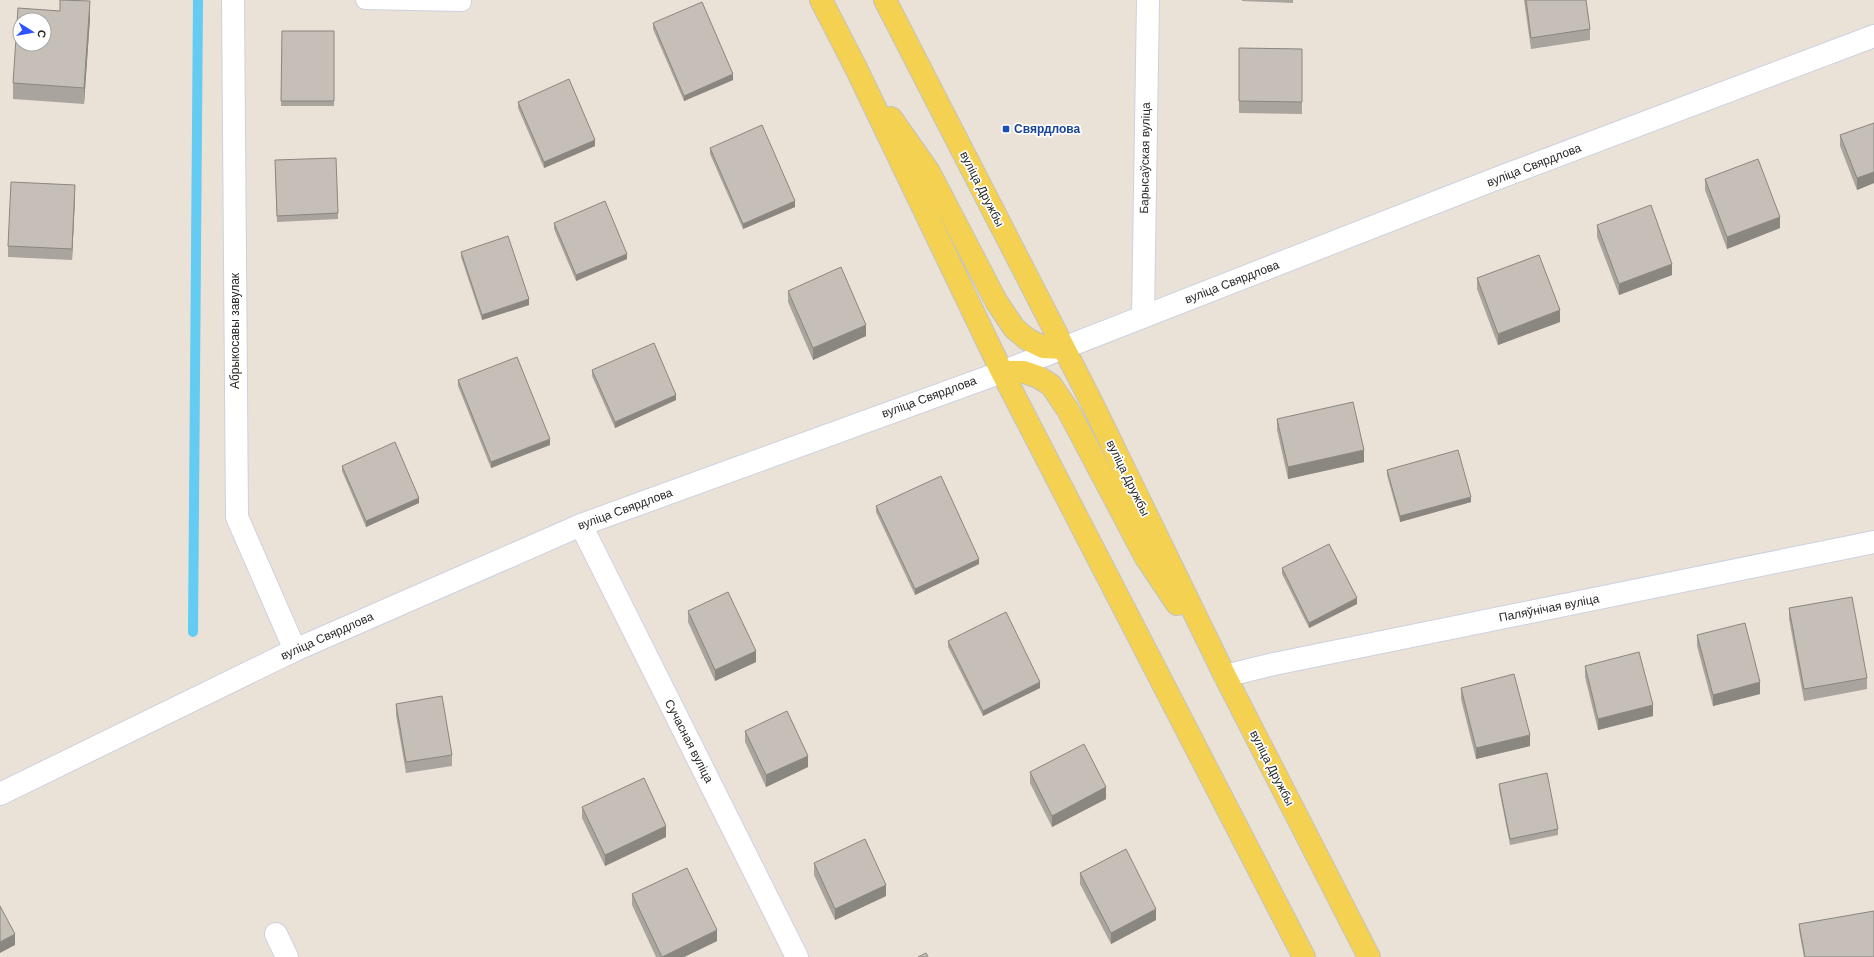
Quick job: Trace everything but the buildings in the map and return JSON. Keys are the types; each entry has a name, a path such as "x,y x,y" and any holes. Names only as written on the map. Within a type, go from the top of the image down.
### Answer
{"main road":[{"path":"821,0 856,68 1002,372 1304,957"},
{"name":"вуліца Дружбы","path":"885,0 1090,399 1225,676 1369,957"},
{"path":"856,68 930,172 996,301 1014,328 1027,339 1043,348 1063,348"},
{"path":"1002,372 1024,372 1038,377 1051,385 1068,410 1146,556 1225,676"}],"street":[{"name":"Абрыкосавы завулак","path":"233,0 237,517 295,650"},
{"name":"Барысаўская вуліца","path":"1143,317 1148,0"},
{"name":"вуліца Свярдлова","path":"0,794 295,650 581,525 938,393 1002,372 1490,181 1874,36"},
{"name":"Сучасная вуліца","path":"581,525 797,957"},
{"name":"Паляўнічая вуліца","path":"1225,676 1296,660 1874,542"},
{"path":"276,934 287,957"}],"lane":[{"path":"365,0 462,2"}],"waterway":[{"path":"193,632 198,0"}],"place":[{"name":"Свярдлова","path":"1006,129"}]}
